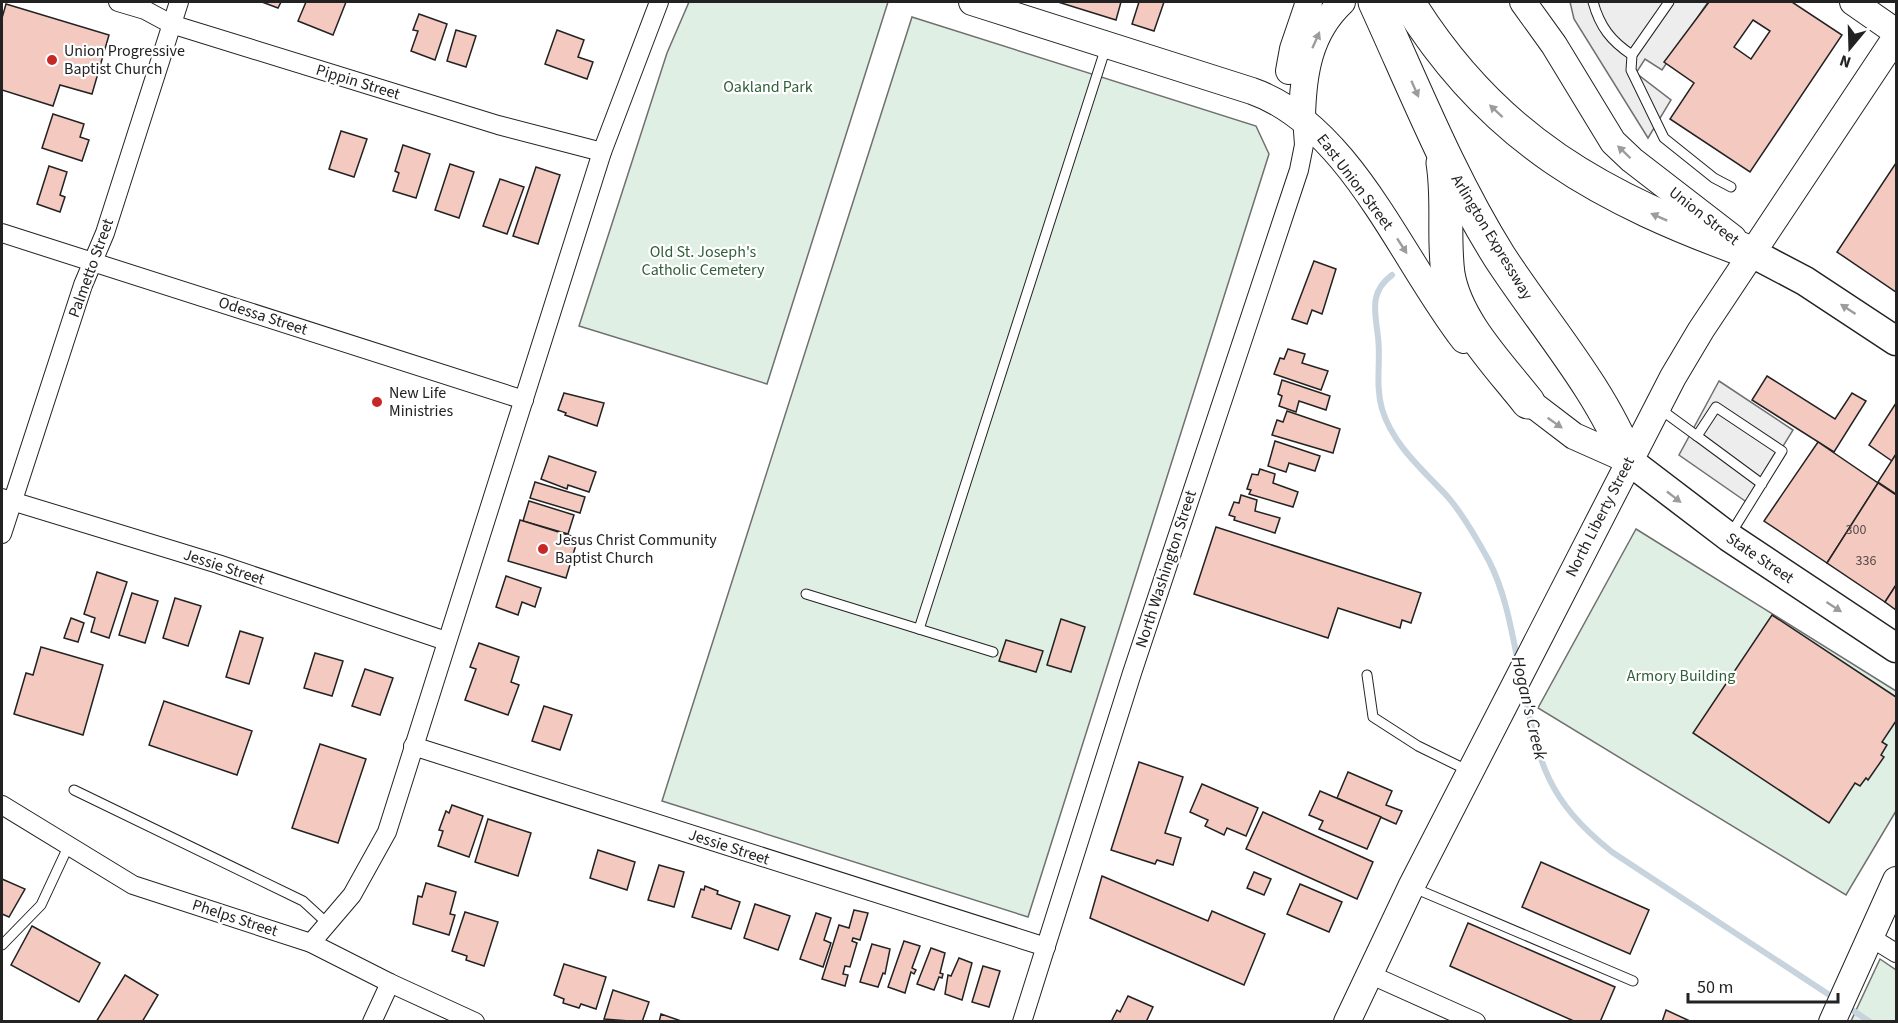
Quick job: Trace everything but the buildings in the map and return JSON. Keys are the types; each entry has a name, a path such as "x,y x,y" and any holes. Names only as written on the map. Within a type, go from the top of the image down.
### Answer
{"highway":[{"name":"Arlington Expressway","path":"1375,2 1438,141 1487,235 1597,401 1616,432 1628,460"},
{"path":"1415,12 1450,62 1487,102 1527,138 1572,171 1635,206 1752,253"},
{"path":"1438,141 1444,170 1447,262 1452,289 1474,331 1528,402"}],"main road":[{"name":"Union Street","path":"1752,253 1790,272 1896,341"},
{"name":"State Street","path":"1628,460 1729,537 1896,648"}],"street":[{"name":"Pippin Street","path":"118,2 145,10 171,24 498,125 602,152"},
{"name":"Palmetto Street","path":"2,534 8,500 93,262 178,2"},
{"path":"311,943 352,895 387,832 602,152 659,2"},
{"name":"East Union Street","path":"972,2 1262,95 1302,117 1350,172 1460,335 1485,363 1528,402 1574,436 1628,460"},
{"name":"North Washington Street","path":"1302,117 1291,91 1289,66 1309,2"},
{"name":"North Washington Street","path":"1022,1022 1132,673 1301,162 1305,137 1302,117 1304,80 1312,46 1327,19 1342,2"},
{"name":"Union Street","path":"1523,2 1554,45 1613,142 1632,160 1752,253"},
{"name":"Union Street","path":"1544,2 1554,45"},
{"path":"1853,2 1896,32"},
{"name":"North Liberty Street","path":"1347,1022 1411,887 1628,460 1690,346 1896,37"},
{"name":"Odessa Street","path":"2,233 524,400"},
{"name":"Jessie Street","path":"8,500 218,564 446,641"},
{"name":"Jessie Street","path":"413,746 1046,947"},
{"name":"Phelps Street","path":"2,805 133,885 311,943 475,1022"},
{"path":"1832,1022 1896,880"},
{"path":"1870,937 1896,953"},
{"path":"1369,974 1476,1022"},
{"path":"372,1022 390,983"}],"lane":[{"path":"1593,2 1600,25 1613,42 1632,55"},
{"path":"1669,2 1632,55 1631,70 1664,138 1714,178 1731,188"},
{"path":"919,628 1107,45"},
{"path":"1657,407 1762,484"},
{"path":"1697,436 1716,407 1782,451 1729,537"},
{"path":"806,594 993,652"},
{"path":"1367,675 1373,717 1418,746 1471,772"},
{"path":"74,790 303,901 328,924"},
{"path":"2,945 41,904 68,847"},
{"path":"1411,887 1633,981"}],"green space":[{"path":"689,2 888,2 767,384 579,326 667,53"},
{"path":"912,17 1256,126 1269,154 1028,917 662,801"},
{"name":"Armory Building","path":"1636,529 1896,691 1896,811 1846,895 1538,708"},
{"path":"1880,959 1896,970 1896,1021 1851,1021"}],"shaded area":[{"path":"1570,2 1708,2 1662,70 1645,59 1636,73 1671,100 1648,138 1574,19"},
{"path":"1719,381 1793,430 1748,503 1679,455"}],"waterway":[{"name":"Hogan's Creek","path":"1392,275 1380,288 1375,303 1379,346 1379,391 1382,409 1393,434 1418,466 1453,503 1489,561 1503,598 1518,662"},
{"name":"Hogan's Creek","path":"1523,686 1535,738 1549,779 1559,797 1590,833 1612,852 1837,1000"},
{"name":"Hogan's Creek","path":"1845,1005 1870,1022"}],"place":[{"name":"Union Progressive Baptist Church","path":"52,60"},
{"name":"New Life Ministries","path":"377,402"},
{"name":"Jesus Christ Community Baptist Church","path":"543,549"}],"park label":[{"name":"Oakland Park","path":"768,87"},
{"name":"Old St. Joseph's Catholic Cemetery","path":"703,261"}]}
